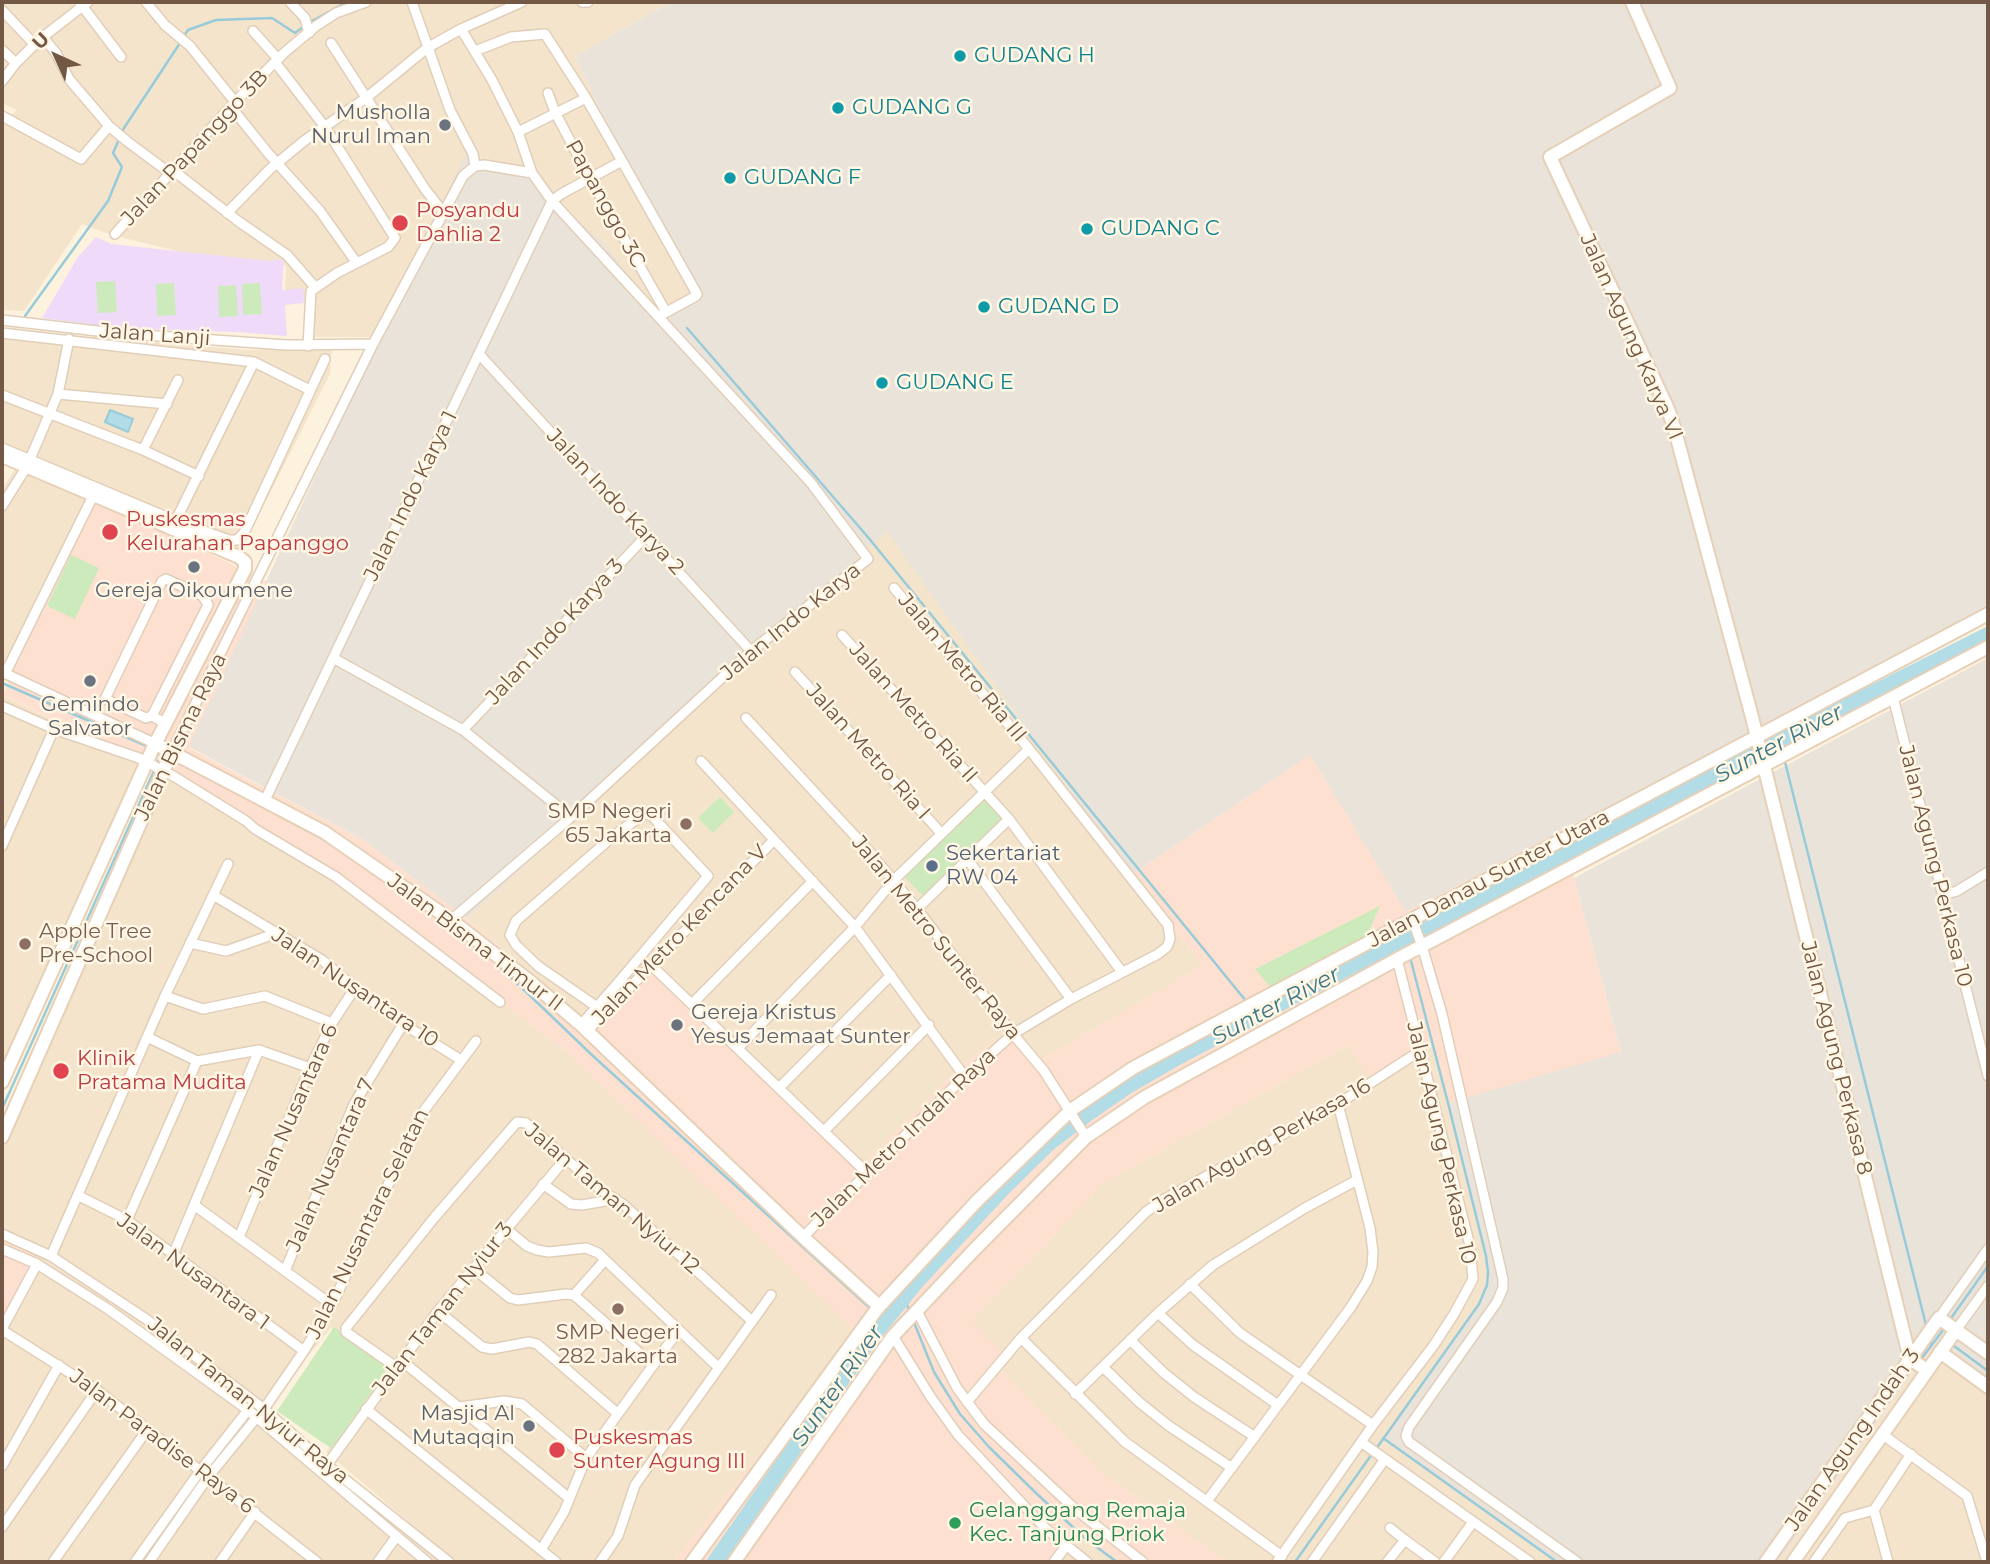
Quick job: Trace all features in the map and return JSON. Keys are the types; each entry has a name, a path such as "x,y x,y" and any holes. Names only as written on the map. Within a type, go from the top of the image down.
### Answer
{"street":[{"path":"146,2 164,25 182,38 278,164 320,211 356,262"},
{"path":"290,2 305,17 308,29"},
{"name":"Jalan Papanggo 3B","path":"115,234 233,104 308,29 336,13 366,2"},
{"path":"412,2 450,110 472,154 475,166"},
{"path":"228,213 261,176 366,98 427,48 461,29 522,2"},
{"path":"582,2 588,2"},
{"name":"Jalan Agung Karya VI","path":"1632,2 1671,88 1550,157 1674,427 1757,740"},
{"path":"2,81 43,37 83,3 121,57"},
{"path":"2,10 35,45"},
{"name":"Jalan Indo Karya","path":"451,920 570,817 751,651 868,559 811,484 662,315 552,201 532,173 518,132 461,29"},
{"path":"253,31 325,127 394,235 391,245 315,287 309,296 308,346"},
{"path":"475,51 512,37 545,34 586,98 697,294 662,315"},
{"path":"43,37 56,53 68,78 112,129 287,255 315,287"},
{"path":"331,43 425,189 443,212"},
{"path":"2,50 16,63"},
{"name":"Papanggo 3C","path":"548,93 555,112 662,315"},
{"path":"518,132 586,98"},
{"path":"2,116 81,159 112,129"},
{"name":"Jalan Indo Karya 1","path":"265,800 552,201 622,161"},
{"path":"373,344 463,176 475,166 500,166 532,173"},
{"name":"Jalan Lanji","path":"2,320 115,333 308,346 373,344"},
{"path":"2,333 254,362 310,390"},
{"path":"2,506 28,463 50,414 58,394 69,339"},
{"name":"Jalan Bisma Raya","path":"2,1137 163,769 373,344"},
{"name":"Jalan Indo Karya 2","path":"479,354 751,651"},
{"path":"2,448 28,463 174,525 237,540 244,533 325,359"},
{"path":"174,525 254,362"},
{"path":"143,450 177,380"},
{"path":"58,394 167,404"},
{"path":"2,395 143,450 199,476"},
{"name":"Jalan Bisma Raya","path":"2,456 28,463 94,494 174,525 239,557 244,562 245,569 151,755 2,1082"},
{"name":"Jalan Bisma Timur II","path":"94,494 3,673 97,717 151,755 171,753 265,800 355,852 451,920 584,1028 878,1308"},
{"name":"Jalan Indo Karya 3","path":"463,730 647,535"},
{"path":"97,717 105,699 162,582 166,579 204,596 208,605 152,716 146,718 105,699"},
{"name":"Jalan Metro Ria III","path":"894,587 1029,749 1168,925"},
{"name":"Jalan Danau Sunter Utara","path":"692,1562 866,1322 969,1210 1072,1112 1133,1068 1757,740 1988,614"},
{"name":"Jalan Metro Ria II","path":"842,635 1009,820 1122,972"},
{"name":"Jalan Danau Sunter Utara","path":"734,1562 895,1334 1084,1134 1145,1097 1418,946 1988,647"},
{"path":"333,658 463,730 570,817"},
{"name":"Jalan Metro Ria I","path":"795,672 941,833"},
{"name":"Jalan Agung Perkasa 10","path":"1893,696 1988,1076"},
{"path":"2,706 54,729 151,755 163,769 255,829 336,877 500,1002"},
{"path":"152,716 167,724"},
{"name":"Jalan Metro Sunter Raya","path":"746,718 894,880 1044,1071 1084,1134"},
{"path":"2,846 54,729"},
{"name":"Jalan Agung Perkasa 8","path":"1757,740 1765,762 1910,1359"},
{"path":"738,1048 855,927 894,880 1029,749"},
{"path":"701,761 855,927 965,1077"},
{"path":"584,1028 597,1007 708,876 653,817 645,813 512,927 511,938 542,969 597,1007"},
{"path":"917,909 1009,820"},
{"name":"Jalan Metro Kencana V","path":"584,1028 651,965 774,840"},
{"path":"968,860 1071,999"},
{"path":"51,1256 147,1037 228,864"},
{"path":"1943,895 1958,891 1988,872"},
{"path":"692,1004 813,881"},
{"name":"Jalan Nusantara 10","path":"213,895 322,960 403,1024 461,1060"},
{"name":"Jalan Agung Perkasa 10","path":"1413,922 1418,946 1443,1014 1503,1288 1497,1302 1409,1427 1406,1436 1409,1442 1577,1562"},
{"name":"Jalan Metro Indah Raya","path":"803,1237 965,1077 1013,1034 1071,999 1158,954 1167,947 1171,933 1168,925"},
{"path":"190,943 226,951 277,933"},
{"name":"Jalan Agung Perkasa 10","path":"1279,1559 1433,1345 1454,1314 1472,1279 1470,1246 1399,958"},
{"path":"651,965 867,1173"},
{"path":"529,981 542,969"},
{"path":"779,1088 891,975"},
{"name":"Jalan Nusantara 6","path":"239,1237 310,1068 331,1023 355,988"},
{"path":"166,996 203,1009 265,996 331,1023"},
{"name":"Jalan Nusantara 7","path":"285,1271 354,1104 403,1024"},
{"path":"824,1131 929,1026"},
{"path":"147,1037 197,1061 259,1049 310,1068"},
{"name":"Jalan Nusantara Selatan","path":"264,1409 332,1305 420,1116 476,1041"},
{"path":"173,1255 259,1049"},
{"name":"Jalan Agung Perkasa 16","path":"967,1402 1021,1338 1128,1230 1163,1200 1338,1104 1420,1051"},
{"path":"127,1220 197,1061"},
{"path":"1207,1501 1351,1307 1372,1267 1370,1228 1338,1104"},
{"name":"Jalan Taman Nyiur 12","path":"399,1364 346,1332 346,1328 514,1123 526,1123 601,1190 616,1199 752,1321"},
{"name":"Jalan Taman Nyiur 3","path":"327,1465 438,1311 566,1158"},
{"path":"1075,1394 1158,1313 1213,1265 1305,1208 1357,1180"},
{"path":"543,1184 571,1203 582,1205 616,1199"},
{"name":"Jalan Nusantara 1","path":"79,1196 127,1220 304,1351"},
{"path":"194,1205 332,1305"},
{"path":"505,1228 527,1246 537,1250 549,1252 586,1248 595,1251 719,1368"},
{"name":"Jalan Taman Nyiur Raya","path":"2,1234 51,1256 132,1309 264,1409 327,1465 449,1562"},
{"path":"2,1248 37,1264 108,1309 248,1410 427,1562"},
{"path":"1949,1326 1988,1249"},
{"path":"574,1295 605,1260"},
{"path":"2,1329 37,1264"},
{"path":"472,1269 510,1298 518,1300 574,1295 653,1365"},
{"path":"1190,1284 1240,1333 1373,1425"},
{"path":"1949,1326 1988,1286"},
{"path":"600,1562 618,1536 635,1485 771,1295"},
{"path":"438,1311 482,1347 492,1349 529,1342 537,1344 617,1413"},
{"path":"915,1313 951,1378 984,1424 1075,1509 1143,1562"},
{"path":"1158,1313 1193,1345 1278,1405"},
{"path":"1949,1326 1988,1353"},
{"name":"Jalan Agung Indah 3","path":"1766,1562 1928,1334 1949,1326"},
{"name":"Jalan Agung Indah 3","path":"1793,1562 1941,1350 1949,1326"},
{"name":"Jalan Paradise Raya 6","path":"2,1329 97,1391 317,1562"},
{"path":"541,1550 569,1498 586,1458 678,1331"},
{"path":"895,1334 930,1396 958,1436 1012,1495 1080,1560"},
{"path":"1021,1338 1125,1442 1207,1501 1279,1559"},
{"path":"1130,1340 1164,1373 1255,1437"},
{"path":"1941,1350 1988,1387"},
{"path":"1910,1359 1927,1370"},
{"path":"399,1364 460,1407 569,1498"},
{"path":"2,1466 59,1365"},
{"path":"1103,1367 1139,1402 1169,1426 1232,1468"},
{"path":"2,1527 97,1391"},
{"path":"460,1407 504,1401 522,1404 586,1458"},
{"path":"366,1409 556,1562"},
{"path":"135,1562 200,1471 248,1410"},
{"path":"149,1562 208,1477 257,1417"},
{"path":"53,1562 147,1430"},
{"path":"1882,1434 1967,1496 1987,1562"},
{"path":"1364,1444 1523,1560"},
{"path":"1814,1562 1844,1518 1874,1510 1911,1454"},
{"path":"1312,1562 1385,1460"},
{"path":"1874,1510 1888,1562"},
{"path":"220,1562 255,1512"},
{"path":"1444,1562 1473,1522"},
{"path":"1391,1528 1435,1562"},
{"path":"378,1562 396,1536"},
{"path":"1387,1562 1405,1540"},
{"path":"1055,1562 1066,1546"},
{"path":"298,1562 305,1552"}],"shaded area":[{"path":"2,2 671,2 575,56 691,298 659,314 381,337 310,337 303,294 285,294 286,266 197,256 112,235 82,224 24,311 2,310 2,121 17,110 2,103"},
{"path":"671,2 1988,2 1988,608 1406,912 1310,755 1130,876 887,531 467,919 364,840 189,747 464,157 518,168 559,207 602,241 659,314 690,298 575,56"},
{"path":"96,237 111,244 269,261 284,259 282,290 303,288 304,303 285,305 287,336 119,328 42,318 78,257"},
{"path":"2,329 247,350 332,347 330,374 244,545 237,552 2,452"},
{"path":"16,468 94,497 10,680 2,676 2,489"},
{"path":"94,497 268,582 189,748 364,840 467,919 594,1028 652,969 858,1169 954,1073 1010,1028 1036,1063 1203,965 1130,876 1310,755 1406,911 1561,830 1621,1053 1448,1103 1432,1039 1370,1078 1348,1045 1104,1183 972,1320 1004,1356 998,1366 1099,1469 1225,1562 1121,1562 1079,1532 1057,1562 673,1562 857,1333 571,1056 329,872 142,762 3,695"},
{"path":"887,530 1130,876 1203,965 1036,1063 1010,1028 954,1073 859,1169 594,1028 467,919"},
{"path":"1988,658 1988,1387 1931,1346 1779,1562 1557,1562 1383,1438 1479,1304 1487,1285 1486,1256 1448,1103 1621,1052 1574,878"},
{"path":"2,695 142,762 2,1078"},
{"path":"163,770 329,872 571,1056 858,1333 673,1562 456,1562 326,1452 386,1370 331,1328 264,1409 448,1562 2,1562 2,1138"},
{"path":"1432,1039 1486,1256 1487,1285 1479,1304 1384,1438 1557,1562 1225,1562 1099,1469 998,1366 971,1321 1104,1183 1348,1045 1370,1077"},
{"path":"2,1231 42,1252 2,1328"},
{"path":"1931,1346 1988,1387 1988,1562 1779,1562"},
{"path":"1079,1531 1121,1562 1057,1562"}],"green space":[{"path":"115,281 117,312 98,313 96,282"},
{"path":"174,283 176,315 157,316 156,284"},
{"path":"260,283 262,314 243,315 242,284"},
{"path":"236,285 238,316 219,317 218,286"},
{"path":"71,555 99,568 75,619 47,606"},
{"path":"983,796 1006,819 924,897 902,874"},
{"path":"720,797 734,812 713,833 698,818"},
{"path":"1380,906 1366,938 1270,987 1255,969"},
{"path":"1400,927 1405,937 1258,1013 1253,1006"},
{"path":"334,1327 390,1365 332,1449 277,1411"}],"water":[{"path":"110,410 133,419 128,432 105,422"}],"waterway":[{"path":"310,22 347,2"},
{"path":"183,37 188,30 216,20 272,18 295,33 304,26"},
{"path":"25,316 108,201 122,167 113,153 124,128 180,43"},
{"path":"687,328 867,536 1246,1001"},
{"name":"Sunter River","path":"715,1562 870,1339 916,1282 1003,1188 1050,1142 1087,1114 1174,1059 1849,705 1988,635"},
{"path":"2,683 149,747"},
{"path":"1780,741 1783,752"},
{"path":"2,1109 162,753"},
{"path":"1784,758 1927,1329"},
{"path":"248,799 332,844"},
{"path":"1404,938 1407,947"},
{"path":"1376,1449 1479,1304 1487,1285 1488,1272 1410,957"},
{"path":"498,965 593,1056 871,1309"},
{"name":"Sunter River","path":"1253,1009 1258,1015"},
{"path":"1949,1321 1988,1266"},
{"path":"904,1297 909,1310"},
{"path":"913,1320 934,1372 960,1414 1037,1494 1087,1540 1117,1562"},
{"path":"1922,1358 1946,1326"},
{"path":"1930,1339 1931,1346"},
{"path":"1950,1343 1988,1371"},
{"path":"1383,1438 1557,1562"},
{"path":"1295,1562 1372,1454"},
{"path":"414,1540 442,1562"}],"place":[{"name":"GUDANG H","path":"960,56"},
{"name":"GUDANG G","path":"838,108"},
{"name":"Musholla Nurul Iman","path":"445,125"},
{"name":"GUDANG F","path":"730,178"},
{"name":"Posyandu Dahlia 2","path":"400,223"},
{"name":"GUDANG C","path":"1087,229"},
{"name":"GUDANG D","path":"984,307"},
{"name":"GUDANG E","path":"882,383"},
{"name":"Puskesmas Kelurahan Papanggo","path":"110,532"},
{"name":"Gereja Oikoumene","path":"194,567"},
{"name":"Gemindo Salvator","path":"90,681"},
{"name":"SMP Negeri 65 Jakarta","path":"686,824"},
{"name":"Sekertariat RW 04","path":"932,866"},
{"name":"Apple Tree Pre-School","path":"25,944"},
{"name":"Gereja Kristus Yesus Jemaat Sunter","path":"677,1025"},
{"name":"Klinik Pratama Mudita","path":"61,1071"},
{"name":"SMP Negeri 282 Jakarta","path":"618,1309"},
{"name":"Masjid Al Mutaqqin","path":"529,1426"},
{"name":"Puskesmas Sunter Agung III","path":"557,1450"},
{"name":"Gelanggang Remaja Kec. Tanjung Priok","path":"955,1523"}]}
